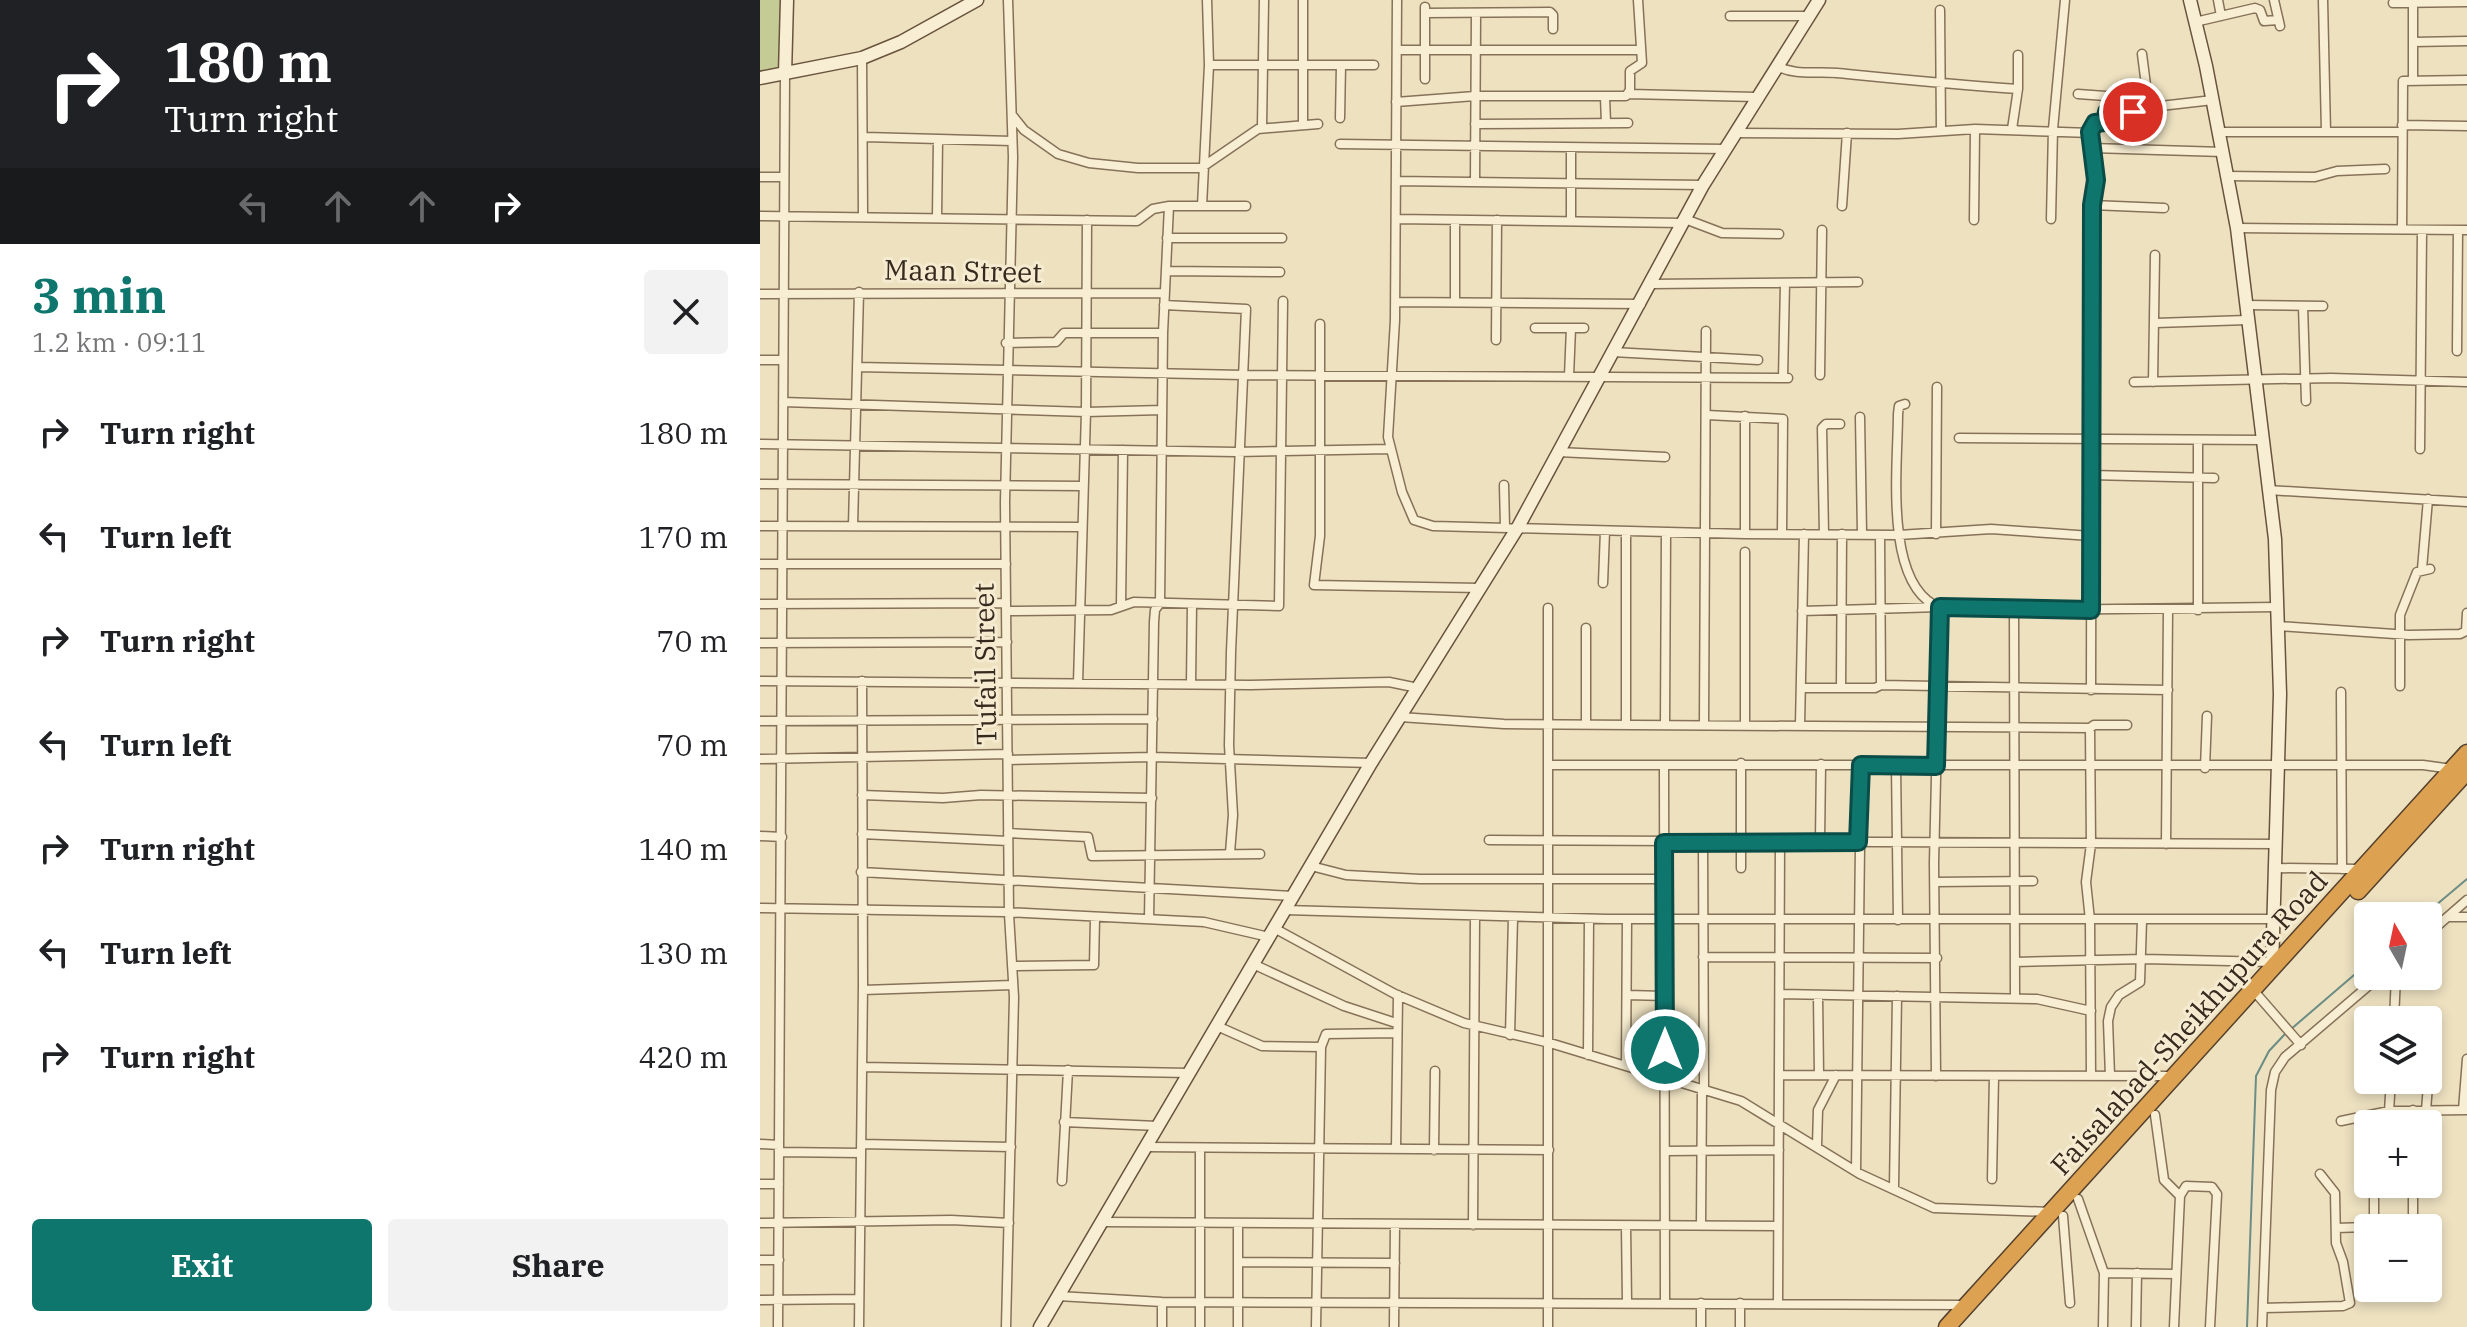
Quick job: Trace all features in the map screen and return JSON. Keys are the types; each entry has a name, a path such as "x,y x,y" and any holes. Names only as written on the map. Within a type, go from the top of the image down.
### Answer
{"highway":[{"name":"Faisalabad-Sheikhupura Road","path":"1947,1327 2058,1214 2078,1199 2155,1115 2257,995 2460,770 2467,753"},
{"name":"Faisalabad-Sheikhupura Road","path":"1962,1327 2175,1077 2257,995 2272,966 2460,770"}],"main road":[{"path":"785,74 787,0"},
{"path":"760,78 862,58 901,42 977,0"},
{"path":"1040,1327 1371,763 1480,588 1641,304 1703,185 1819,0"},
{"path":"2190,0 2237,228 2275,539 2279,768 2272,966"}],"street":[{"name":"Tufail Street","path":"1006,1327 1013,985 1009,914 1006,607 1006,343 1012,141 1008,0"},
{"path":"1202,206 1201,168 1209,65 1207,0"},
{"path":"1262,127 1264,0"},
{"path":"1303,0 1303,125"},
{"path":"1397,0 1396,302 1390,373 1390,449 1408,512 1414,520 1433,526 1706,534 1899,535 1991,529 2091,536"},
{"path":"1629,94 1630,71 1641,66 1638,0"},
{"path":"2051,219 2053,129 2065,0"},
{"path":"2218,0 2221,16"},
{"path":"2195,22 2257,8 2264,21 2279,23 2274,0"},
{"path":"2323,0 2326,132"},
{"path":"2413,1 2413,79"},
{"path":"2393,3 2467,2"},
{"path":"1425,79 1425,10 1550,12 1553,15 1553,29"},
{"path":"1940,10 1941,130"},
{"path":"1475,182 1476,13"},
{"path":"1730,16 1808,16"},
{"path":"2413,42 2467,41"},
{"path":"1397,50 1641,50"},
{"path":"2142,54 2148,109"},
{"path":"2012,129 2018,89 2018,55"},
{"path":"862,58 865,137 863,215"},
{"path":"1209,65 1374,65"},
{"path":"1340,118 1341,65"},
{"path":"1775,66 1805,74 1831,73 1940,85 2018,89"},
{"path":"778,1327 785,74"},
{"path":"2402,229 2403,81 2467,80"},
{"path":"1396,102 1475,96 1605,97 1629,94 1756,97"},
{"path":"2078,94 2147,99"},
{"path":"1605,97 1606,123"},
{"path":"2091,690 2092,205 2096,180 2090,132 2095,123 2105,122 2108,112 2213,100"},
{"path":"1011,115 1024,130 1073,160 1123,167 1201,168 1262,127 1318,124"},
{"path":"1475,124 1628,123"},
{"path":"2219,132 2326,132 2467,126"},
{"path":"1735,133 1975,129 2090,132"},
{"path":"1974,220 1975,129"},
{"path":"1842,206 1847,133"},
{"path":"865,137 1012,141"},
{"path":"937,217 938,139"},
{"path":"1340,144 1726,149"},
{"path":"2092,148 2223,152"},
{"path":"1571,149 1571,221"},
{"path":"2227,176 2315,177 2337,171 2385,169"},
{"path":"760,177 784,177"},
{"path":"1396,181 1703,185"},
{"path":"2092,205 2164,208"},
{"path":"1149,919 1152,683 1155,610 1160,603 1162,374 1169,206"},
{"path":"760,216 1137,221 1153,209 1169,206 1246,206"},
{"path":"1396,219 1684,221 1712,232 1779,234"},
{"path":"1078,683 1086,412 1087,220"},
{"path":"1455,220 1455,302"},
{"path":"1496,340 1497,220"},
{"path":"2237,228 2463,230 2462,307 2457,351"},
{"path":"1820,375 1822,230"},
{"path":"2420,449 2422,230"},
{"path":"1167,238 1282,238"},
{"path":"2153,382 2155,255"},
{"path":"1166,271 1280,272"},
{"path":"1651,284 1858,282"},
{"path":"857,367 1243,375 1390,373 1785,378 1785,283"},
{"path":"853,526 859,292"},
{"name":"Maan Street","path":"760,294 1165,293"},
{"path":"760,604 1079,611 1160,603 1279,606 1283,301"},
{"path":"1396,302 1641,304"},
{"path":"1164,305 1245,308 1233,605 1233,815 1230,853"},
{"path":"2245,305 2323,306"},
{"path":"2303,306 2306,401"},
{"path":"2156,323 2247,320"},
{"path":"1320,324 1319,563 1314,585 1480,588"},
{"path":"1535,328 1584,328"},
{"path":"1569,376 1571,328"},
{"path":"1704,725 1706,331"},
{"path":"1006,343 1052,342 1060,334 1163,333"},
{"path":"1613,352 1758,360"},
{"path":"760,360 783,360"},
{"path":"2134,382 2254,382 2306,378 2467,382"},
{"path":"1936,534 1937,387"},
{"path":"783,402 1086,412 1162,410"},
{"path":"1905,404 1899,406 1898,414 1899,535 1911,581 1921,596 1940,607"},
{"path":"1707,415 1784,420 1782,534"},
{"path":"1745,416 1745,534"},
{"path":"1860,417 1862,534"},
{"path":"1824,534 1822,428 1840,424"},
{"path":"1959,438 2261,440"},
{"path":"2198,441 2198,610"},
{"path":"760,444 1241,452 1390,449"},
{"path":"1121,606 1123,450"},
{"path":"1558,452 1665,457"},
{"path":"2091,475 2214,478"},
{"path":"760,484 1082,486"},
{"path":"1504,485 1512,527"},
{"path":"2268,490 2467,502"},
{"path":"2400,686 2400,634 2405,596 2414,575 2426,569 2428,499"},
{"path":"760,526 1081,527"},
{"path":"1603,583 1605,531"},
{"path":"1626,531 1626,725"},
{"path":"1665,725 1666,533"},
{"path":"1800,725 1804,534"},
{"path":"1841,688 1842,534"},
{"path":"1880,535 1881,685"},
{"path":"1745,552 1745,725"},
{"path":"760,564 1006,564"},
{"path":"1191,684 1192,604"},
{"path":"1936,1076 1936,687 1940,607"},
{"path":"1802,611 1940,607 2198,610 2277,607"},
{"path":"1548,608 1548,1327"},
{"path":"2014,609 2015,998"},
{"path":"2166,844 2168,610"},
{"path":"2278,626 2400,634 2465,633 2467,613"},
{"path":"1586,628 1586,724"},
{"path":"760,643 1007,642"},
{"path":"760,681 1231,684 1384,681 1418,688"},
{"path":"859,1327 863,990 862,681"},
{"path":"1801,688 1881,685 2168,690"},
{"path":"2341,692 2342,869"},
{"path":"2205,768 2207,716"},
{"path":"1400,717 1414,721 1626,725 2014,728 2127,725"},
{"path":"760,721 1153,719"},
{"path":"2090,728 2091,844 2086,882 2090,920 2091,1076"},
{"path":"760,759 862,756 1153,757 1371,763"},
{"path":"1741,763 1741,868"},
{"path":"1820,841 1821,764"},
{"path":"1550,765 2440,766 2460,770"},
{"path":"1664,765 1665,1302"},
{"path":"1856,1171 1861,765"},
{"path":"1896,765 1898,920"},
{"path":"862,795 1152,798"},
{"path":"862,834 1088,837 1092,856 1260,854"},
{"path":"760,836 782,837"},
{"path":"1489,840 2277,844"},
{"path":"1778,1303 1780,841"},
{"path":"1701,1225 1703,842"},
{"path":"1311,866 1346,875 1420,879 1665,879"},
{"path":"2276,868 2363,869"},
{"path":"861,872 1293,896"},
{"path":"1935,882 2033,881"},
{"path":"2442,921 2467,900"},
{"path":"760,908 1149,919 1204,922 1272,932 1398,995 1473,1026 1550,1043 1741,1101 1779,1121 1856,1171 1937,1208 2058,1214 2070,1303"},
{"path":"1285,910 1589,919 2275,919"},
{"path":"1473,1225 1475,917"},
{"path":"2447,917 2467,917"},
{"path":"1012,966 1095,964 1095,918"},
{"path":"1510,1035 1513,918"},
{"path":"1588,1055 1589,919"},
{"path":"1626,1066 1627,919"},
{"path":"2110,1076 2108,1021 2111,1007 2119,995 2138,985 2142,920"},
{"path":"1703,957 1937,958"},
{"path":"2015,962 2142,959 2272,966"},
{"path":"1253,964 1396,1028"},
{"path":"863,990 1013,985"},
{"path":"2262,1327 2273,1080 2281,1062 2298,1042 2363,990"},
{"path":"1781,994 2042,999 2091,1011"},
{"path":"1396,1149 1398,995"},
{"path":"1627,995 1665,996"},
{"path":"1818,995 1819,1075"},
{"path":"2257,995 2298,1042"},
{"path":"1894,1187 1897,996"},
{"path":"1217,1026 1262,1046 1321,1047"},
{"path":"1316,1327 1321,1047 1326,1034 1396,1028"},
{"path":"2442,1110 2465,1110 2467,1059"},
{"path":"862,1067 1189,1073"},
{"path":"1062,1181 1068,1070"},
{"path":"1434,1150 1435,1071"},
{"path":"1779,1075 2175,1077"},
{"path":"1817,1146 1818,1110 1836,1075"},
{"path":"1992,1179 1994,1076"},
{"path":"2426,1110 2427,1094"},
{"path":"2155,1115 2164,1180 2180,1196"},
{"path":"2341,1121 2354,1120"},
{"path":"1064,1122 1158,1126"},
{"path":"760,1144 779,1148 1011,1147"},
{"path":"1146,1147 1549,1150"},
{"path":"1200,1148 1200,1327"},
{"path":"1665,1151 1779,1150"},
{"path":"2263,1308 2348,1305 2336,1228 2335,1193 2320,1174"},
{"path":"760,1184 779,1184"},
{"path":"2174,1327 2180,1196 2186,1186 2212,1187 2217,1194 2210,1327"},
{"path":"2078,1199 2104,1273 2103,1327"},
{"path":"760,1223 951,1220 1009,1223"},
{"path":"1102,1222 1778,1226"},
{"path":"1238,1223 1238,1327"},
{"path":"1394,1327 1395,1224"},
{"path":"1626,1226 1627,1302"},
{"path":"2336,1228 2354,1228"},
{"path":"760,1260 779,1260"},
{"path":"1238,1262 1395,1263"},
{"path":"2104,1273 2176,1274"},
{"path":"2136,1327 2137,1273"},
{"path":"1058,1296 1162,1302 1967,1305"},
{"path":"760,1300 858,1299"},
{"path":"1162,1302 1162,1327"},
{"path":"1701,1303 1701,1327"},
{"path":"1740,1303 1740,1327"}],"green space":[{"path":"760,0 785,0 782,70 760,74"}],"waterway":[{"path":"2440,902 2467,879"},
{"path":"2290,1030 2354,975"},
{"path":"2247,1327 2256,1076 2269,1051 2285,1034"}],"route":[{"path":"1665,1050 1664,843 1858,842 1861,765 1936,766 1940,607 2091,610 2092,205 2096,180 2090,132 2095,123 2105,122 2107,112 2133,112"}]}
